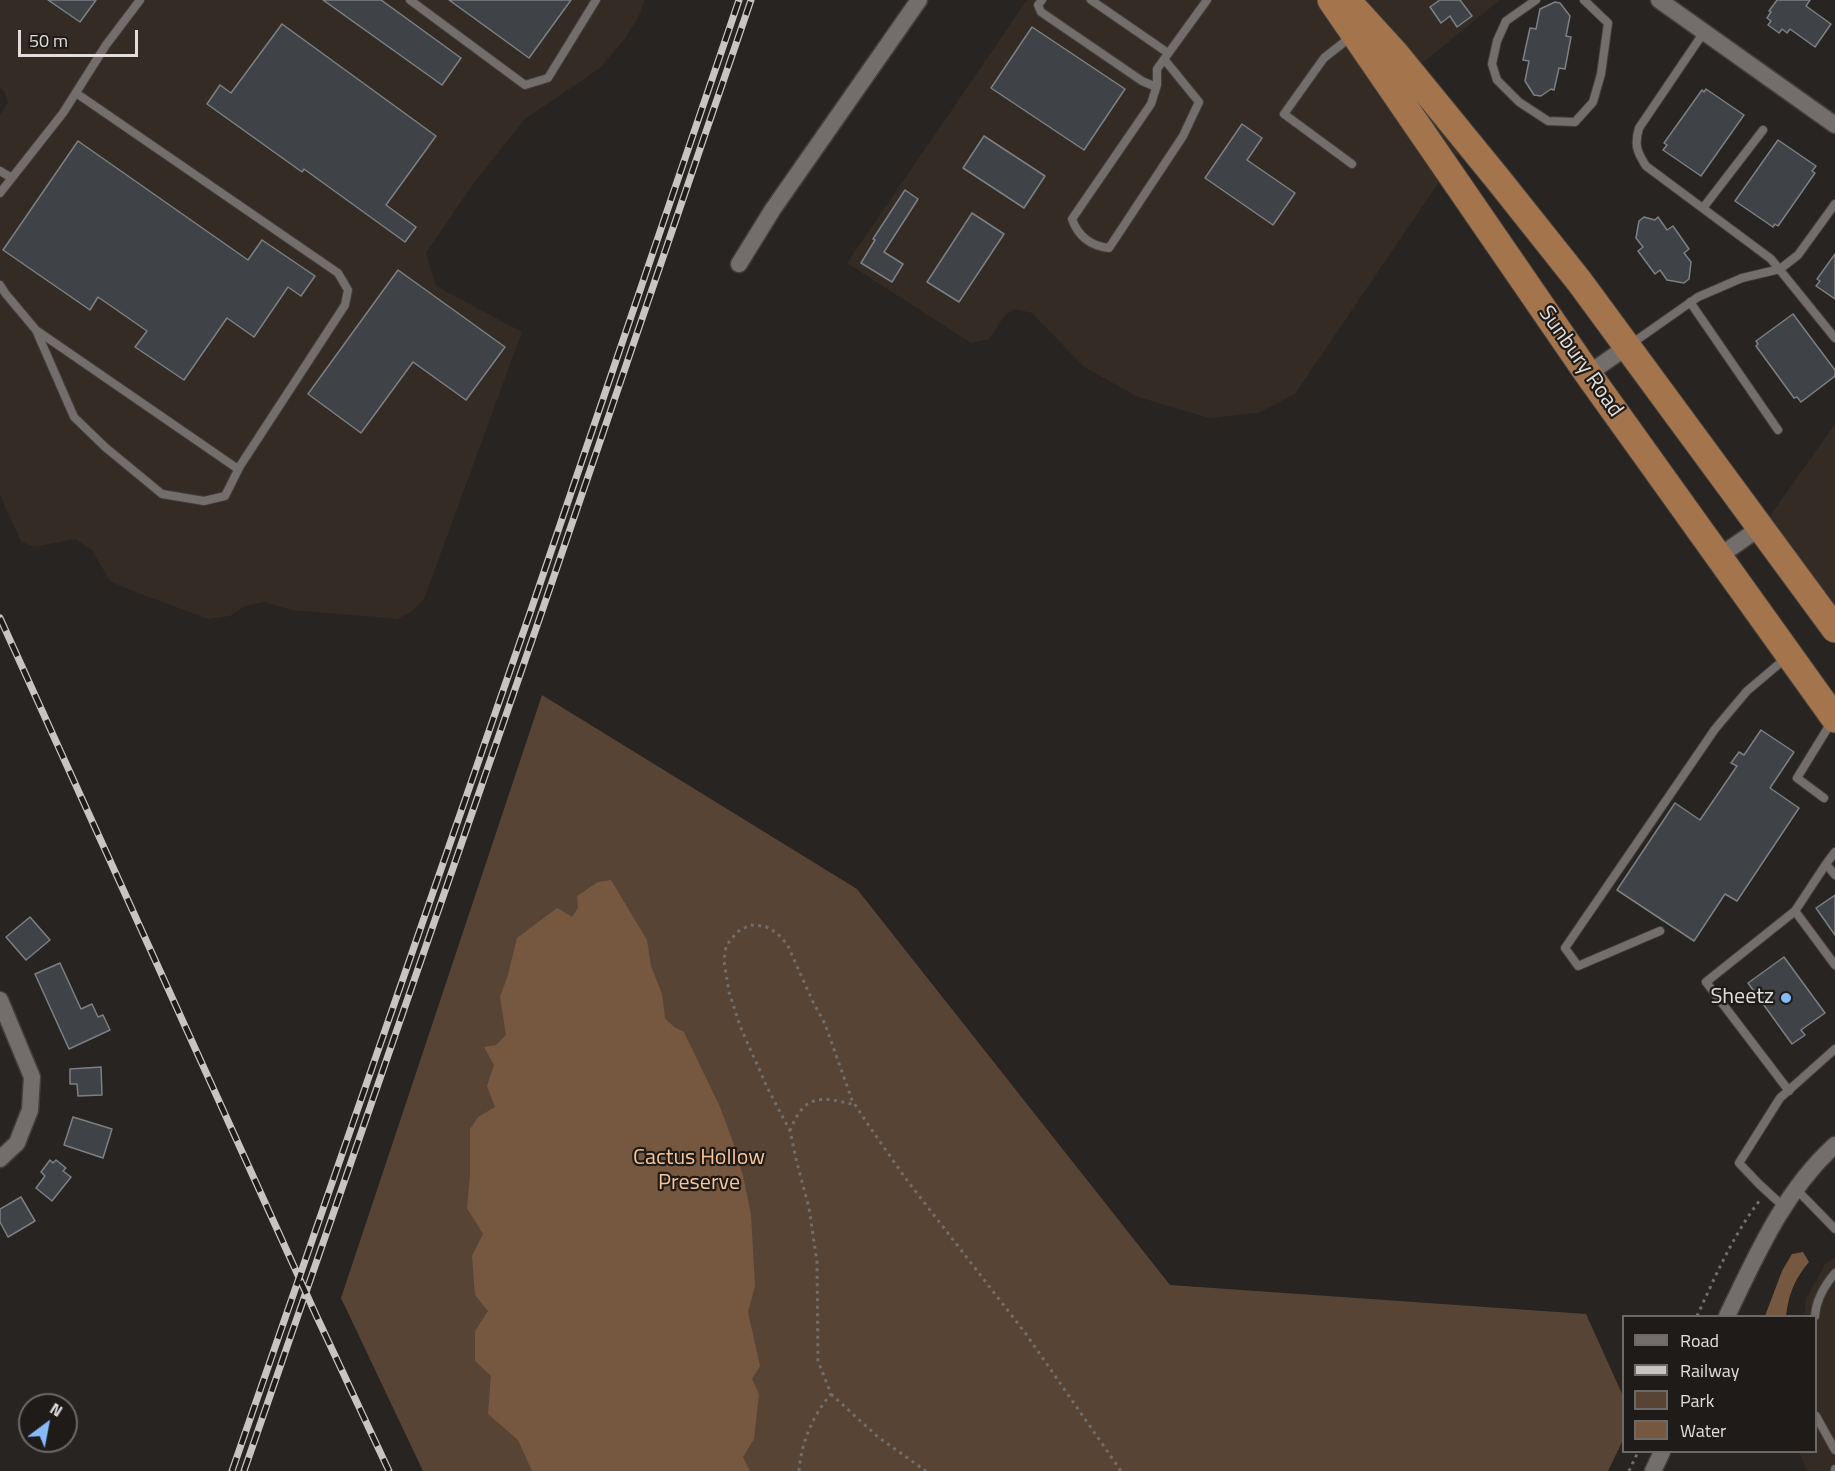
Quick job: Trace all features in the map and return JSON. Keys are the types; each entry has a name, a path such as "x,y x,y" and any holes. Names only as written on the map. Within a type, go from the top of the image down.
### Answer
{"highway":[{"name":"Sunbury Road","path":"1331,0 1588,374 1834,718"},
{"name":"Sunbury Road","path":"1347,0 1395,53 1497,178 1628,346 1835,629"}],"street":[{"path":"739,264 773,209 919,0"},
{"path":"1659,0 1835,125"},
{"path":"1588,374 1628,346"},
{"path":"1718,557 1761,527"},
{"path":"0,1000 33,1077 30,1110 17,1143 0,1159"},
{"path":"1728,1315 1767,1232 1796,1189 1835,1145"},
{"path":"1653,1471 1662,1453"}],"lane":[{"path":"0,193 63,112 106,45 140,0"},
{"path":"410,0 525,85 548,78 596,0"},
{"path":"1042,0 1038,5 1041,12 1142,81 1156,87"},
{"path":"1091,0 1166,56 1199,102 1183,136 1109,248 1097,247 1076,231 1072,219 1151,104 1156,87 1157,69 1166,56 1207,0"},
{"path":"1536,0 1506,21 1497,41 1492,64 1497,80 1519,102 1548,121 1575,122 1593,102 1601,74 1608,23 1584,0"},
{"path":"1704,32 1639,129 1636,138 1637,152 1646,166 1771,258 1835,338"},
{"path":"1352,164 1284,114 1324,58 1354,33"},
{"path":"36,330 74,417 105,447 162,494 204,501 225,496 238,469 345,305 348,290 338,273 76,93"},
{"path":"1703,208 1763,130"},
{"path":"0,171 12,178"},
{"path":"1628,346 1698,297 1742,278 1780,269 1798,255 1835,204"},
{"path":"0,285 4,293 36,330 238,469"},
{"path":"1690,302 1778,430"},
{"path":"1660,931 1578,966 1565,948 1715,729 1748,691 1789,655"},
{"path":"1824,798 1797,778 1834,718"},
{"path":"1789,1091 1706,982 1795,911 1835,852"},
{"path":"1826,864 1835,876"},
{"path":"1795,911 1835,965"},
{"path":"1784,1207 1739,1163 1780,1098 1835,1049"},
{"path":"1796,1189 1835,1228"},
{"path":"1815,1315 1816,1303 1825,1285 1835,1273"},
{"path":"1817,1419 1835,1450"}],"path":[{"path":"926,1471 878,1437 831,1394 818,1361 817,1262 809,1208 790,1131 767,1087 740,1026 729,992 724,961 726,946 737,932 750,925 765,926 777,933 787,944 825,1024 855,1105 906,1179 1032,1343 1120,1471"},
{"path":"790,1131 796,1116 809,1103 819,1099 855,1105"},
{"path":"1698,1315 1727,1254 1749,1215 1766,1191"},
{"path":"799,1471 800,1457 814,1417 831,1394"},
{"path":"1629,1471 1638,1453"}],"shaded area":[{"path":"0,0 645,0 638,18 624,40 600,68 525,119 473,184 426,253 436,286 522,332 424,599 411,612 397,619 292,610 264,602 245,606 230,616 208,619 110,581 92,550 75,539 34,547 21,541 0,495 0,115 8,102 4,91 0,88"},
{"path":"1027,0 1500,0 1416,68 1472,133 1295,394 1258,413 1209,418 1138,397 1084,367 1032,313 1015,309 1005,315 989,339 971,343 847,263"},
{"path":"1835,424 1835,613 1768,519"},
{"path":"1835,1258 1835,1471 1807,1471 1799,1453 1817,1453 1817,1315 1804,1315 1806,1299 1825,1264"}],"green space":[{"name":"Cactus Hollow Preserve","path":"542,695 857,889 1170,1285 1586,1314 1622,1394 1622,1442 1608,1471 423,1471 341,1298"}],"water":[{"path":"611,880 647,940 651,966 662,994 665,1018 674,1027 684,1032 720,1107 743,1176 751,1214 755,1286 748,1312 760,1366 752,1379 759,1394 754,1439 743,1457 750,1471 532,1471 518,1440 488,1414 491,1376 475,1361 475,1331 488,1311 475,1295 472,1256 483,1234 467,1208 470,1129 478,1117 495,1107 487,1086 494,1065 484,1047 496,1045 506,1035 500,997 517,938 557,908 572,917 578,908 577,896 598,882"},
{"path":"1803,1252 1809,1262 1793,1288 1786,1315 1765,1315 1782,1271 1792,1254"}],"building":[{"path":"48,0 96,0 80,22"},
{"path":"323,0 381,0 461,58 442,85"},
{"path":"449,0 571,0 529,58"},
{"path":"1440,0 1460,0 1472,16 1457,27 1450,16 1441,23 1430,7"},
{"path":"1777,0 1810,0 1806,6 1831,24 1815,47 1790,29 1787,33 1782,29 1779,33 1768,25 1771,21 1767,18 1771,12 1769,11"},
{"path":"1555,2 1560,3 1570,16 1566,36 1571,37 1565,69 1559,68 1554,90 1551,89 1541,96 1534,95 1525,81 1529,61 1523,60 1530,28 1536,29 1540,9"},
{"path":"282,24 436,136 386,205 416,227 405,242 304,169 302,172 207,104 220,85 231,93"},
{"path":"1032,27 1125,89 1084,150 991,88"},
{"path":"1706,89 1744,115 1701,176 1663,150 1667,145 1664,143 1702,90 1704,92"},
{"path":"1242,124 1262,138 1247,160 1295,193 1273,225 1205,178"},
{"path":"984,136 1045,176 1024,208 963,168"},
{"path":"1778,140 1816,166 1812,171 1815,173 1778,226 1775,224 1773,227 1735,201"},
{"path":"78,141 248,260 262,240 315,276 301,296 288,287 254,337 227,318 184,380 135,347 147,331 98,297 90,310 3,250"},
{"path":"905,190 918,199 884,252 903,264 892,282 861,263 875,240 873,239"},
{"path":"972,213 1004,234 959,302 927,282"},
{"path":"1644,217 1655,220 1658,217 1667,230 1673,226 1689,249 1684,253 1691,262 1689,279 1684,283 1667,280 1660,270 1655,274 1638,251 1643,247 1636,238 1639,221"},
{"path":"1835,254 1835,299 1816,286 1820,281 1817,279"},
{"path":"398,270 505,347 466,400 413,362 361,433 308,394"},
{"path":"1793,314 1835,370 1835,376 1801,402 1797,397 1794,398 1756,346 1758,344 1756,341"},
{"path":"1761,730 1794,752 1770,788 1799,808 1737,901 1725,894 1694,941 1617,890 1675,803 1700,820 1737,766 1731,763 1739,752 1744,755"},
{"path":"1835,895 1835,935 1816,908"},
{"path":"30,917 50,940 26,960 6,937"},
{"name":"Sheetz","path":"1784,957 1825,1013 1801,1030 1805,1035 1792,1044 1748,983"},
{"path":"60,963 81,1009 92,1004 98,1017 103,1015 110,1030 69,1049 35,974"},
{"path":"101,1067 102,1095 78,1096 77,1084 70,1084 70,1069"},
{"path":"73,1117 112,1129 103,1158 64,1145"},
{"path":"50,1160 53,1163 56,1160 66,1168 63,1171 71,1177 52,1201 36,1188 45,1176 41,1172"},
{"path":"21,1197 35,1221 8,1237 0,1222 0,1209"}],"railway":[{"path":"232,1471 530,613 739,0"},
{"path":"244,1471 751,0"},
{"path":"0,618 389,1471"}],"place":[{"name":"Sheetz","path":"1786,998"}]}
